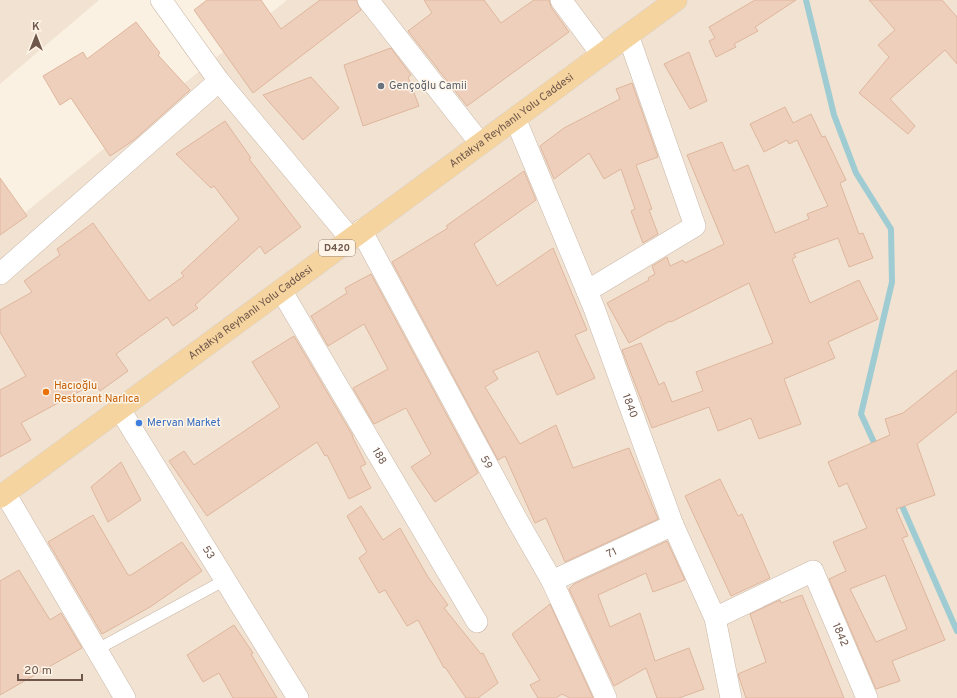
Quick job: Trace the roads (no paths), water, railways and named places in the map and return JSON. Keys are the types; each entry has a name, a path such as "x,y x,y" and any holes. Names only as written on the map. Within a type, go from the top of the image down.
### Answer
{"main road":[{"name":"Antakya Reyhanlı Yolu Caddesi","path":"2,495 676,0"}],"street":[{"name":"59","path":"161,0 219,81 356,234 552,581 606,698"},
{"path":"368,0 480,143"},
{"path":"561,0 602,55"},
{"path":"587,291 695,226 628,35"},
{"path":"0,274 219,81"},
{"name":"1840","path":"515,118 587,291 673,525 715,618 731,698"},
{"name":"188","path":"281,290 477,622"},
{"name":"53","path":"119,408 298,698"},
{"path":"2,495 124,698"},
{"name":"71","path":"552,581 673,525"},
{"name":"1842","path":"715,618 813,571 867,698"}],"lane":[{"path":"96,650 225,580"}],"waterway":[{"path":"806,0 834,115 856,173 891,229 892,282 861,414 877,449"},
{"path":"899,499 957,631"}],"place":[{"name":"Gençoğlu Camii","path":"381,86"},
{"name":"Hacıoğlu Restorant Narlıca","path":"46,392"},
{"name":"Mervan Market","path":"139,423"}]}
